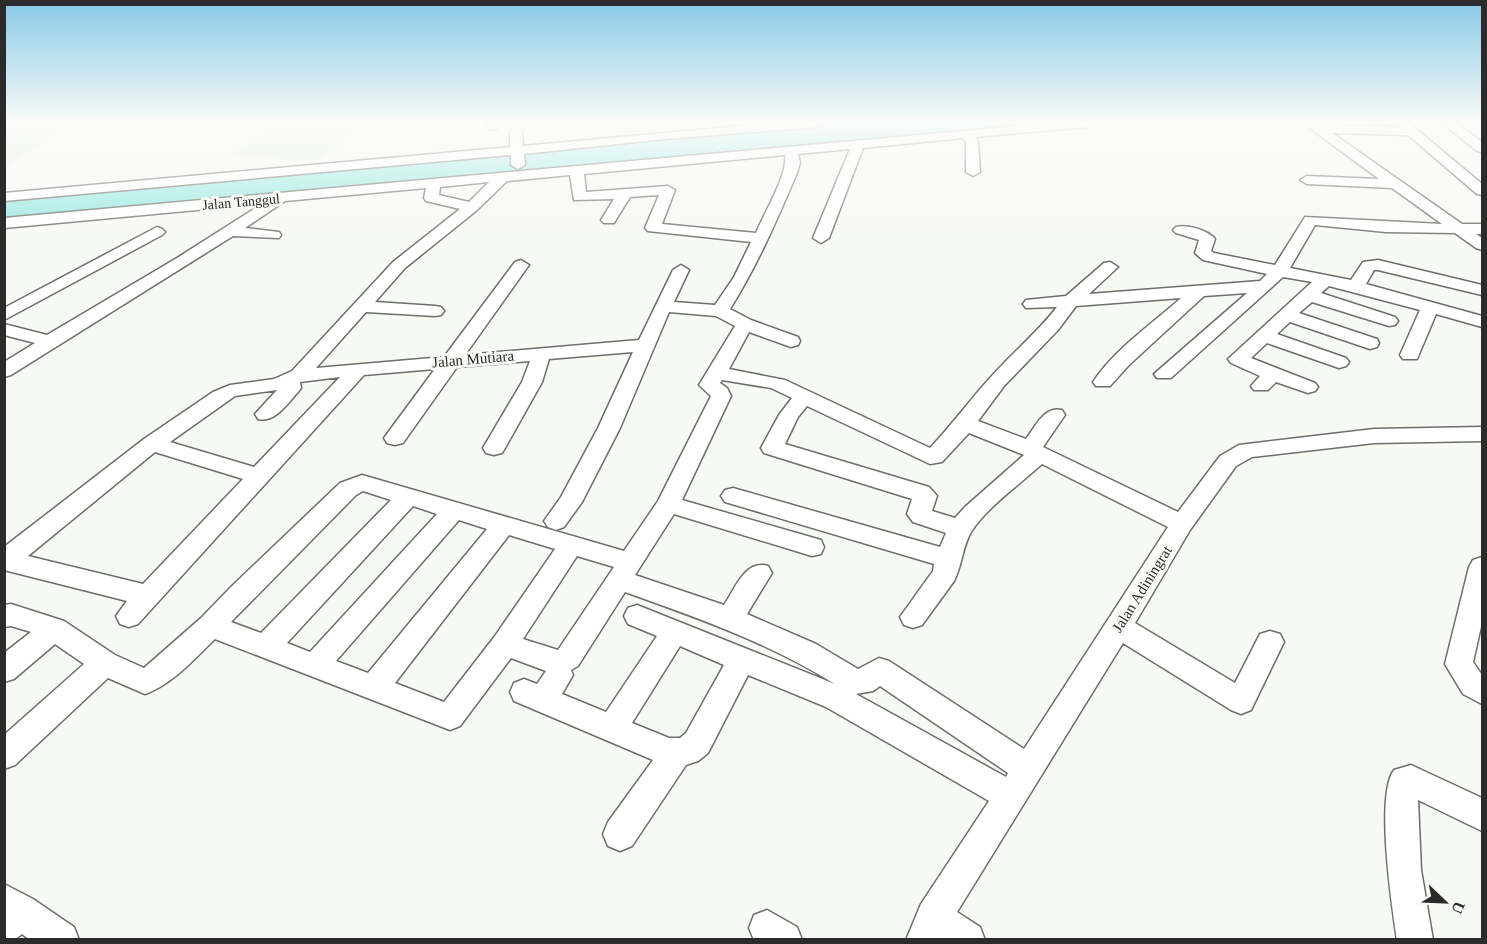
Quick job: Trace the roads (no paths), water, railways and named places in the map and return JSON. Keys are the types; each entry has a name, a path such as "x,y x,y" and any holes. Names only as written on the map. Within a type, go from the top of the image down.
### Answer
{"street":[{"path":"4,197 354,167"},
{"path":"266,414 291,388 294,377 418,248 512,174 514,167"},
{"name":"Jalan Tanggul","path":"4,223 434,184 512,174 619,167"},
{"path":"720,311 742,277 792,167"},
{"path":"821,238 850,167"},
{"path":"973,167 973,172"},
{"path":"1370,167 1482,245"},
{"path":"1454,167 1482,191"},
{"path":"1344,169 1374,170"},
{"path":"577,171 579,197 668,190 649,238 708,244"},
{"path":"1307,180 1395,184"},
{"path":"434,184 431,198 472,207"},
{"path":"609,220 625,194"},
{"path":"4,372 280,198"},
{"path":"1164,374 1280,272 1308,221 1386,227 1482,229"},
{"path":"653,228 761,238"},
{"path":"1181,230 1207,239 1203,250 1206,256 1356,286 1482,322"},
{"path":"231,231 273,235"},
{"path":"4,315 157,232"},
{"path":"395,438 521,265"},
{"path":"1356,286 1369,266 1378,265 1482,290"},
{"path":"720,372 735,378 768,381 934,457 998,382 1052,326 1071,301 1110,267"},
{"path":"556,521 570,502 609,428 681,270"},
{"path":"1308,387 1265,379 1239,359 1325,280"},
{"path":"1032,303 1265,286"},
{"path":"1103,382 1122,361 1199,291"},
{"path":"1310,295 1389,321"},
{"path":"361,306 435,311"},
{"path":"663,306 720,311 745,324 791,341"},
{"path":"1410,355 1430,308"},
{"path":"1288,315 1370,343"},
{"path":"720,372 718,371 722,360 745,324"},
{"path":"4,329 50,341"},
{"path":"1266,336 1339,362"},
{"name":"Jalan Mutiara","path":"5,560 152,444 225,393 269,386 294,377 647,345"},
{"path":"494,448 532,382 542,353"},
{"path":"129,616 357,371"},
{"path":"505,644 558,663 563,662 668,504 721,396 720,392 709,384 712,378 720,372"},
{"path":"805,396 789,415 772,447 774,449 921,493 925,496 919,515 960,529"},
{"path":"913,617 945,574 947,559 960,529 973,513 1035,452 1054,415"},
{"path":"965,423 1035,452 1182,525"},
{"name":"Jalan Adiningrat","path":"929,928 1182,525 1228,461 1247,450 1374,436 1482,434"},
{"path":"152,444 257,476"},
{"path":"4,616 11,615 54,628 105,663 146,682 157,675 211,626 241,593 352,486 362,483 571,545 806,652 855,682 863,682 879,670 1028,769"},
{"path":"265,648 409,496"},
{"path":"733,496 947,559"},
{"path":"668,504 812,547"},
{"path":"316,665 453,511"},
{"path":"373,689 504,525"},
{"path":"211,626 450,717 505,644 571,545"},
{"path":"5,560 148,596"},
{"path":"1482,567 1459,664 1473,685 1482,691"},
{"path":"730,618 759,573"},
{"path":"637,616 836,698 1010,796"},
{"path":"1119,627 1241,701 1270,642"},
{"path":"4,670 54,628"},
{"path":"612,729 674,633"},
{"path":"559,675 534,696 668,752 676,753 691,750 697,744 731,682 740,659"},
{"path":"4,754 105,663"},
{"path":"620,834 676,753"},
{"path":"1415,939 1404,870 1402,784 1411,780 1482,814"},
{"path":"10,912 61,939"},
{"path":"929,928 967,939"}],"water":[{"path":"374,167 582,167 519,170 497,176 5,221 5,198"}]}
